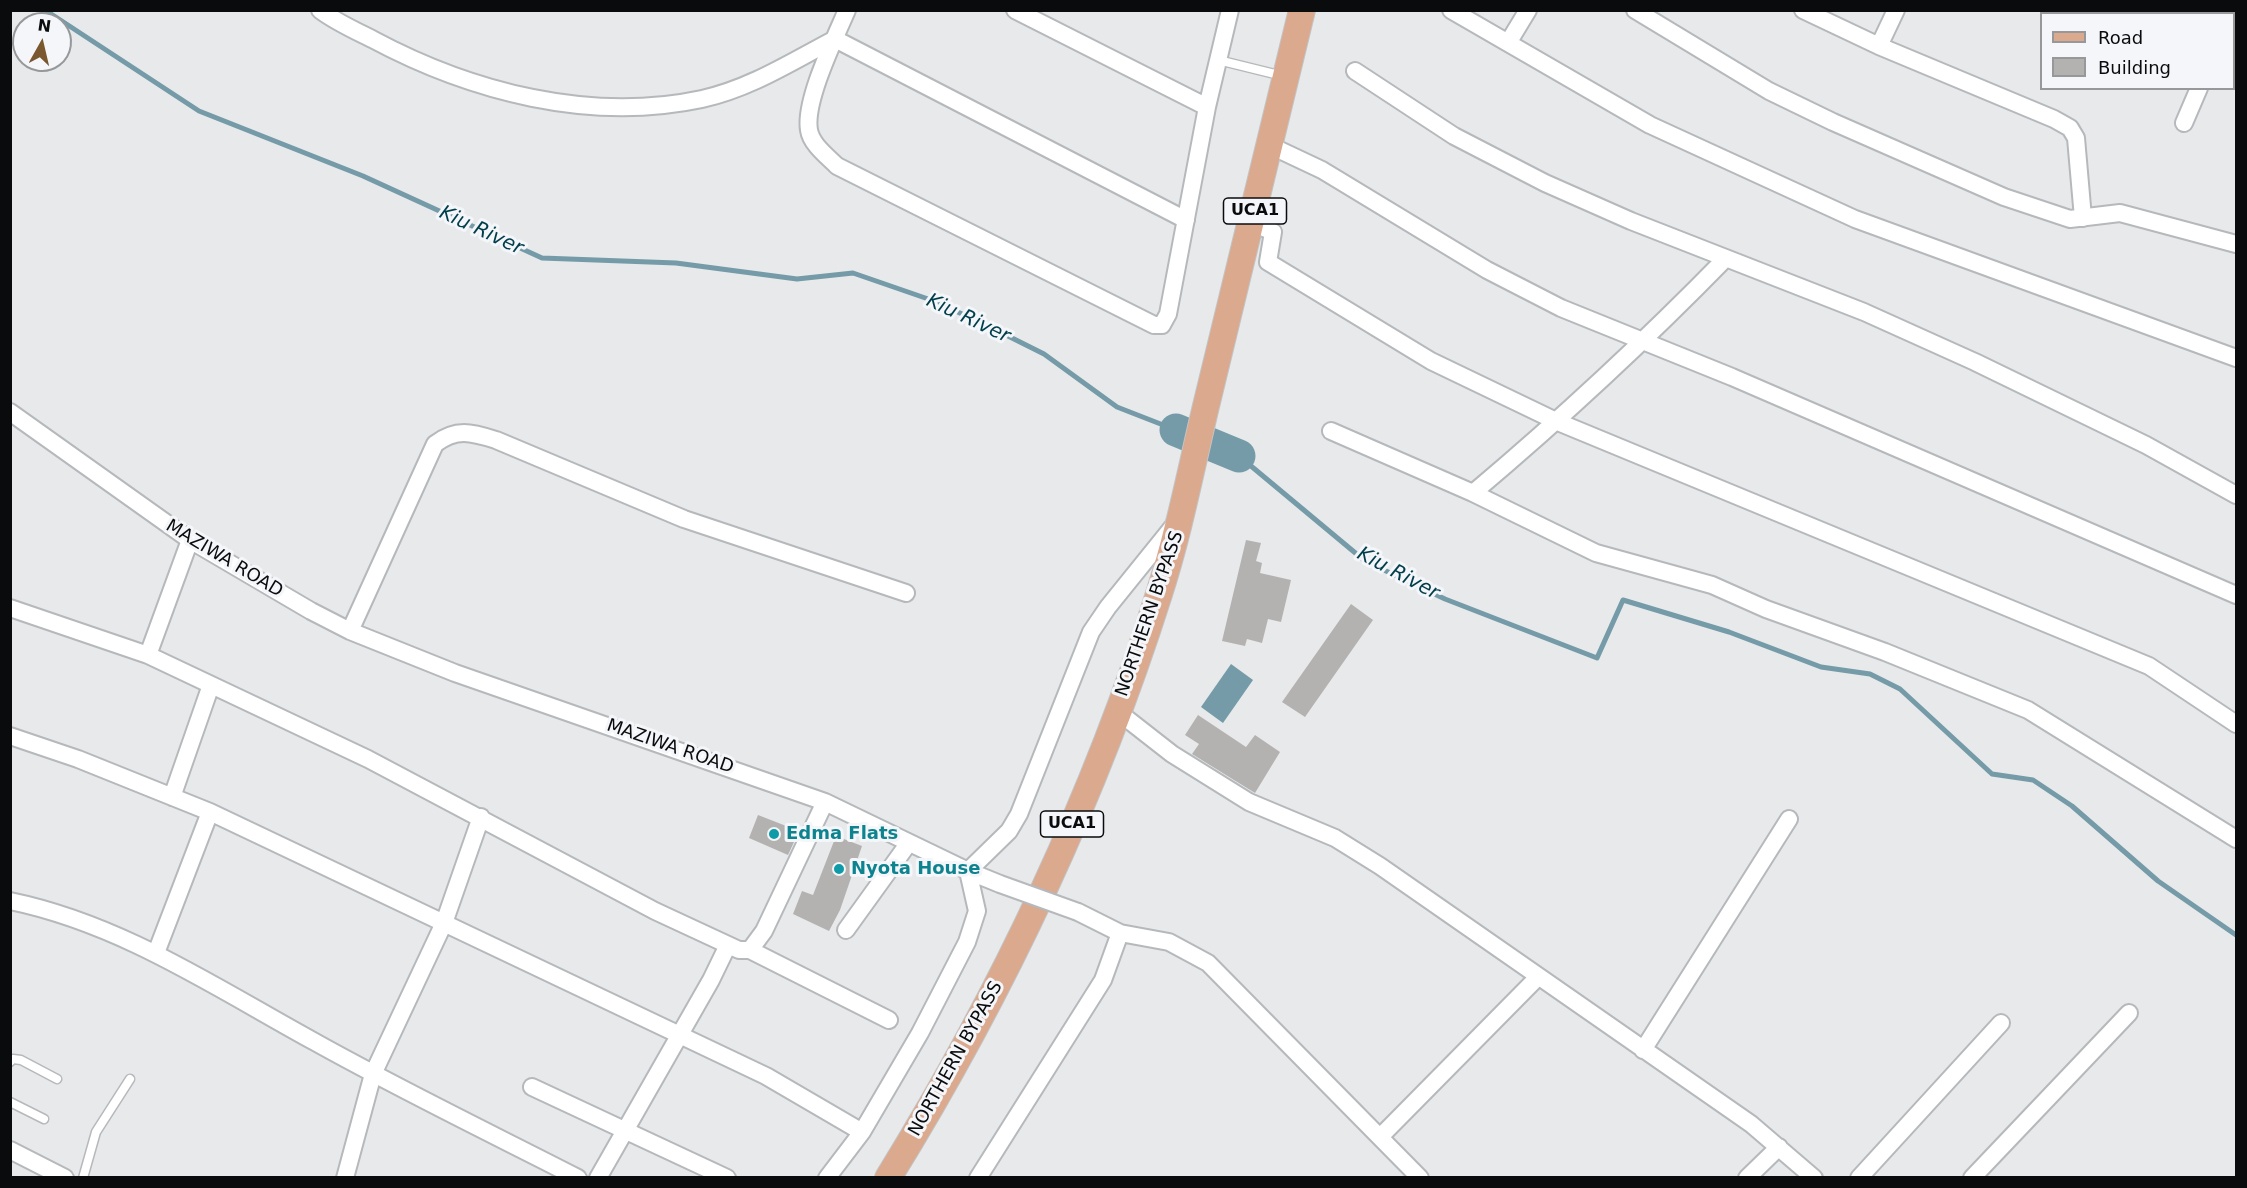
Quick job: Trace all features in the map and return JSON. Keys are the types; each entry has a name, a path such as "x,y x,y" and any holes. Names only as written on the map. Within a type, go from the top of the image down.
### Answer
{"main road":[{"name":"NORTHERN BYPASS","path":"888,1178 967,1043 1055,867 1117,711 1153,611 1183,514 1205,410 1252,224 1302,10"}],"street":[{"path":"320,10 407,58 451,77 560,102 598,105 636,107 703,98 772,74 835,39"},
{"path":"847,10 809,114 809,132 820,150 837,166 1154,325 1162,325 1167,314 1207,107 1230,10"},
{"path":"1015,10 1207,107"},
{"path":"1451,10 1650,125 1855,219 2236,358"},
{"path":"1508,43 1528,10"},
{"path":"1635,10 1768,91 2004,197 2070,219 2120,213 2236,244"},
{"path":"1803,10 1879,46 2054,118 2070,128 2076,138 2083,219"},
{"path":"1879,46 1896,10"},
{"path":"835,39 1186,220"},
{"path":"1355,70 1454,136 1545,183 1864,312 1975,362 2146,445 2236,495"},
{"path":"2184,123 2198,90"},
{"path":"1269,145 1323,170 1487,270 1561,308 2236,595"},
{"path":"1252,224 1273,232 1268,262 1431,361 1558,422 2149,666 2236,724"},
{"path":"1473,493 1558,422 1645,342 1726,258"},
{"name":"MAZIWA ROAD","path":"10,412 190,540 311,612 350,631 455,673 825,802 968,871 1078,912 1120,933 1140,934 1169,942 1208,963 1420,1178"},
{"path":"1331,431 1473,493 1596,554 1712,585 1766,609 1885,652 2028,710 2236,840"},
{"path":"350,631 435,444 455,432 471,432 496,440 684,519 906,593"},
{"path":"827,1178 862,1132 920,1033 967,942 977,911 968,871 1009,831 1019,814 1092,632 1108,607 1183,514"},
{"path":"148,656 190,540"},
{"path":"10,608 148,656 211,685 368,759 656,911 739,950 750,950 889,1020"},
{"path":"172,797 211,685"},
{"path":"1117,711 1172,754 1249,802 1335,838 1380,866 1779,1147 1814,1178"},
{"path":"10,736 78,759 210,812 766,1076 862,1132"},
{"path":"750,950 764,931 825,802"},
{"path":"156,953 210,812"},
{"path":"345,1178 373,1074 444,923 481,817"},
{"path":"1643,1050 1789,819"},
{"path":"846,930 908,844"},
{"path":"10,901 62,913 156,953 373,1074 578,1178"},
{"path":"978,1178 1103,980 1120,933"},
{"path":"598,1178 729,945"},
{"path":"1380,1137 1538,977"},
{"path":"1972,1178 2128,1013"},
{"path":"1859,1178 2001,1023"},
{"path":"532,1087 726,1178"},
{"path":"1747,1178 1779,1147"},
{"path":"10,1150 34,1171 65,1178"}],"lane":[{"path":"1218,60 1286,77"},
{"path":"10,1062 13,1059 21,1060 57,1079"},
{"path":"83,1178 96,1132 130,1079"},
{"path":"10,1102 44,1119"}],"water":[{"path":"1231,664 1253,680 1223,723 1201,707"}],"building":[{"path":"1246,540 1261,543 1256,561 1262,563 1260,573 1291,580 1281,622 1268,619 1262,643 1247,639 1245,646 1222,641"},
{"path":"1351,604 1373,620 1305,717 1282,702"},
{"path":"1198,715 1246,747 1255,735 1280,752 1255,793 1192,754 1199,744 1185,735"},
{"name":"Edma Flats","path":"758,815 799,831 788,855 749,838"},
{"name":"Nyota House","path":"836,836 862,846 840,910 829,931 793,914 802,891 813,895"}],"waterway":[{"name":"Kiu River","path":"45,10 199,111 363,176 542,258 676,263 797,279 853,273 934,301 988,326 1044,354 1117,407 1176,430"},
{"name":"Kiu River","path":"1176,430 1239,456"},
{"name":"Kiu River","path":"1239,456 1365,561 1445,599 1597,658 1623,600 1729,632 1821,667 1870,674 1900,689 1992,774 2033,780 2072,806 2158,881 2236,935"}],"place":[{"name":"Edma Flats","path":"774,834"},
{"name":"Nyota House","path":"839,869"}]}
